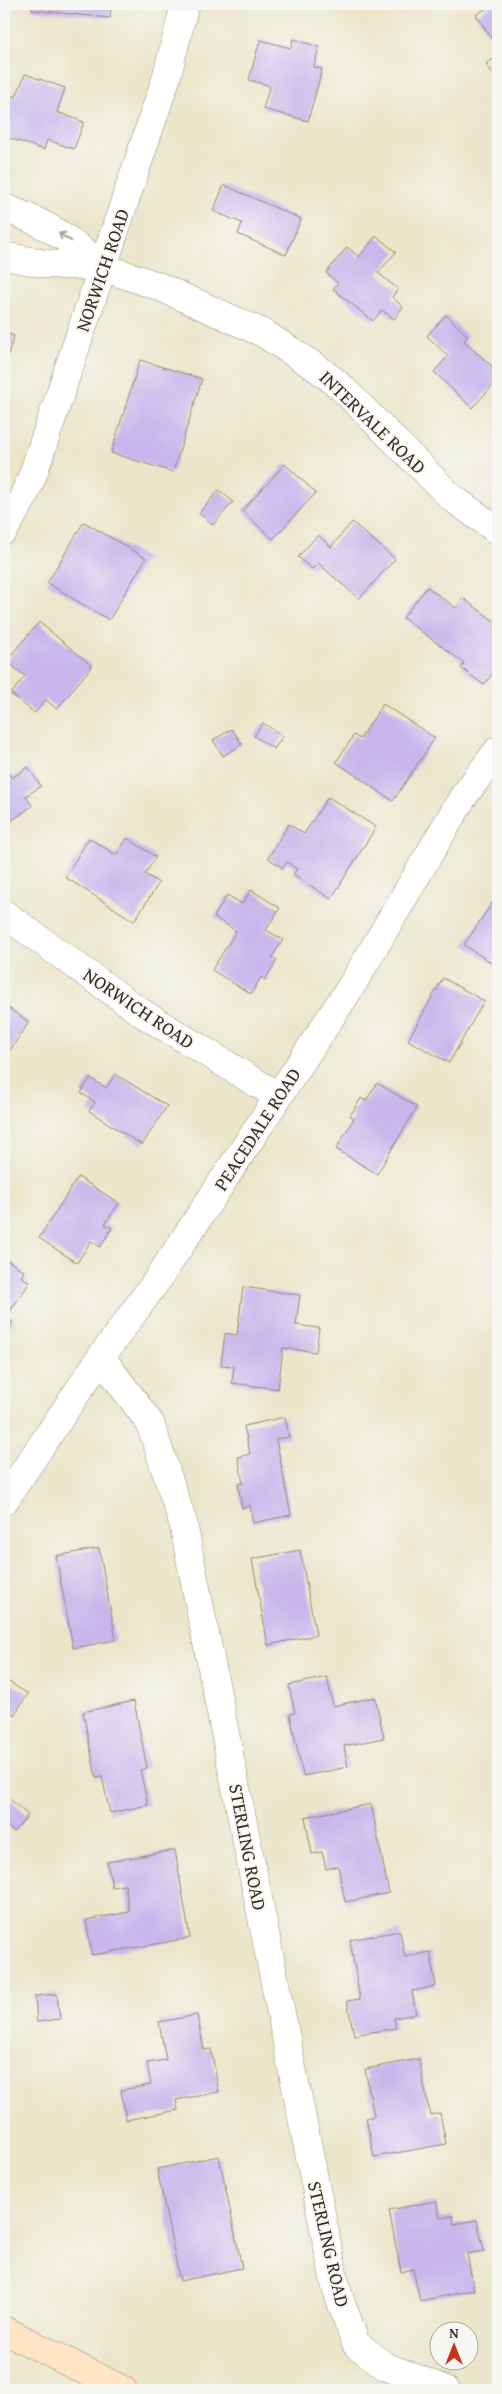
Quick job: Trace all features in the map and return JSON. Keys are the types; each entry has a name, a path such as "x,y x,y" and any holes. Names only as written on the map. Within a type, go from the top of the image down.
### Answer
{"main road":[{"path":"4,2330 123,2390"}],"street":[{"name":"NORWICH ROAD","path":"4,530 22,500 33,474 166,79 185,4"},
{"name":"INTERVALE ROAD","path":"4,208 63,235 102,267"},
{"name":"INTERVALE ROAD","path":"4,256 55,265 102,267 158,286 233,318 290,350 340,386 451,497 498,531"},
{"name":"PEACEDALE ROAD","path":"4,1501 101,1357 158,1279 352,985 463,797 498,750"},
{"name":"NORWICH ROAD","path":"4,914 142,1013 278,1096"},
{"name":"STERLING ROAD","path":"101,1357 150,1423 183,1523 336,2288 356,2344 385,2366 446,2390"}],"building":[{"path":"33,4 111,4 110,18 32,10"},
{"path":"493,4 498,4 498,48 476,15"},
{"path":"293,39 319,47 314,67 322,69 308,121 263,109 270,86 249,80 260,40 291,48"},
{"path":"498,56 498,82 486,64"},
{"path":"25,74 65,88 57,112 84,122 74,149 47,140 44,150 4,136 4,93 16,97"},
{"path":"224,185 301,219 286,255 238,234 242,223 213,211"},
{"path":"376,236 396,252 378,273 398,289 392,297 403,307 394,319 382,310 373,321 333,289 338,283 326,273 347,247 359,257"},
{"path":"446,315 468,336 464,341 498,372 498,380 472,408 434,372 448,356 427,336"},
{"path":"4,332 14,336 4,367"},
{"path":"140,360 202,379 173,472 111,453"},
{"path":"285,464 316,493 273,539 242,511"},
{"path":"219,490 233,502 213,525 199,513"},
{"path":"84,522 146,558 109,620 47,583"},
{"path":"352,522 395,559 359,599 318,563 312,569 298,557 318,535 331,547"},
{"path":"427,587 456,608 463,598 498,624 498,666 484,685 461,668 464,663 403,618"},
{"path":"39,622 92,666 57,709 46,700 35,713 11,694 25,676 6,661"},
{"path":"383,704 435,738 393,801 336,762 354,735 360,739"},
{"path":"263,723 283,736 274,749 254,736"},
{"path":"232,729 242,744 223,756 213,740"},
{"path":"4,767 12,778 28,767 41,786 26,796 32,806 4,826"},
{"path":"328,797 376,827 331,899 293,874 297,869 287,862 283,868 268,858 289,824 304,834"},
{"path":"89,838 116,855 127,838 156,857 145,874 159,883 134,921 65,877"},
{"path":"251,890 280,908 266,930 283,940 272,957 277,960 265,980 261,977 251,994 212,970 236,931 214,917 227,895 242,904"},
{"path":"498,894 498,967 464,945"},
{"path":"443,978 484,1001 449,1063 408,1040"},
{"path":"4,1005 29,1022 6,1056 4,1055"},
{"path":"115,1074 167,1106 142,1145 89,1111 95,1102 81,1093 90,1078 106,1088"},
{"path":"377,1083 417,1107 377,1174 336,1149 354,1118 350,1116 361,1098 366,1101"},
{"path":"78,1177 119,1203 105,1224 112,1228 100,1247 91,1241 77,1263 39,1238"},
{"path":"4,1258 24,1271 21,1277 30,1282 6,1317 13,1322 4,1336"},
{"path":"243,1287 300,1295 296,1325 319,1328 316,1352 283,1348 278,1389 232,1383 234,1366 221,1365 225,1333 237,1335"},
{"path":"4,1353 11,1357 4,1368"},
{"path":"285,1417 289,1437 276,1439 291,1515 253,1523 250,1506 242,1508 238,1484 243,1483 238,1457 250,1454 244,1426"},
{"path":"99,1548 116,1640 73,1648 56,1556"},
{"path":"300,1550 316,1635 268,1645 252,1559"},
{"path":"327,1677 333,1706 375,1697 384,1738 344,1746 348,1767 303,1776 290,1714 295,1713 289,1685"},
{"path":"4,1679 28,1694 14,1715 4,1708"},
{"path":"134,1701 147,1768 140,1770 148,1805 110,1813 102,1777 96,1778 83,1712"},
{"path":"5,1795 28,1815 14,1832 4,1823"},
{"path":"371,1804 389,1893 345,1902 338,1866 326,1869 322,1852 312,1854 305,1817"},
{"path":"175,1850 190,1938 92,1955 86,1920 129,1912 125,1885 112,1887 107,1862"},
{"path":"400,1931 405,1957 430,1952 436,1986 412,1991 416,2014 394,2018 396,2028 354,2035 347,2001 360,1999 350,1940"},
{"path":"57,1994 60,2019 37,2022 35,1996"},
{"path":"197,2015 204,2050 211,2049 219,2092 176,2100 178,2110 126,2120 121,2090 151,2085 147,2063 166,2060 159,2022"},
{"path":"419,2059 430,2115 440,2113 446,2144 374,2157 366,2118 374,2116 365,2069"},
{"path":"219,2156 242,2268 180,2281 157,2169"},
{"path":"436,2201 440,2218 453,2216 454,2224 477,2220 484,2251 467,2254 474,2290 420,2301 413,2269 401,2272 389,2210"}]}
